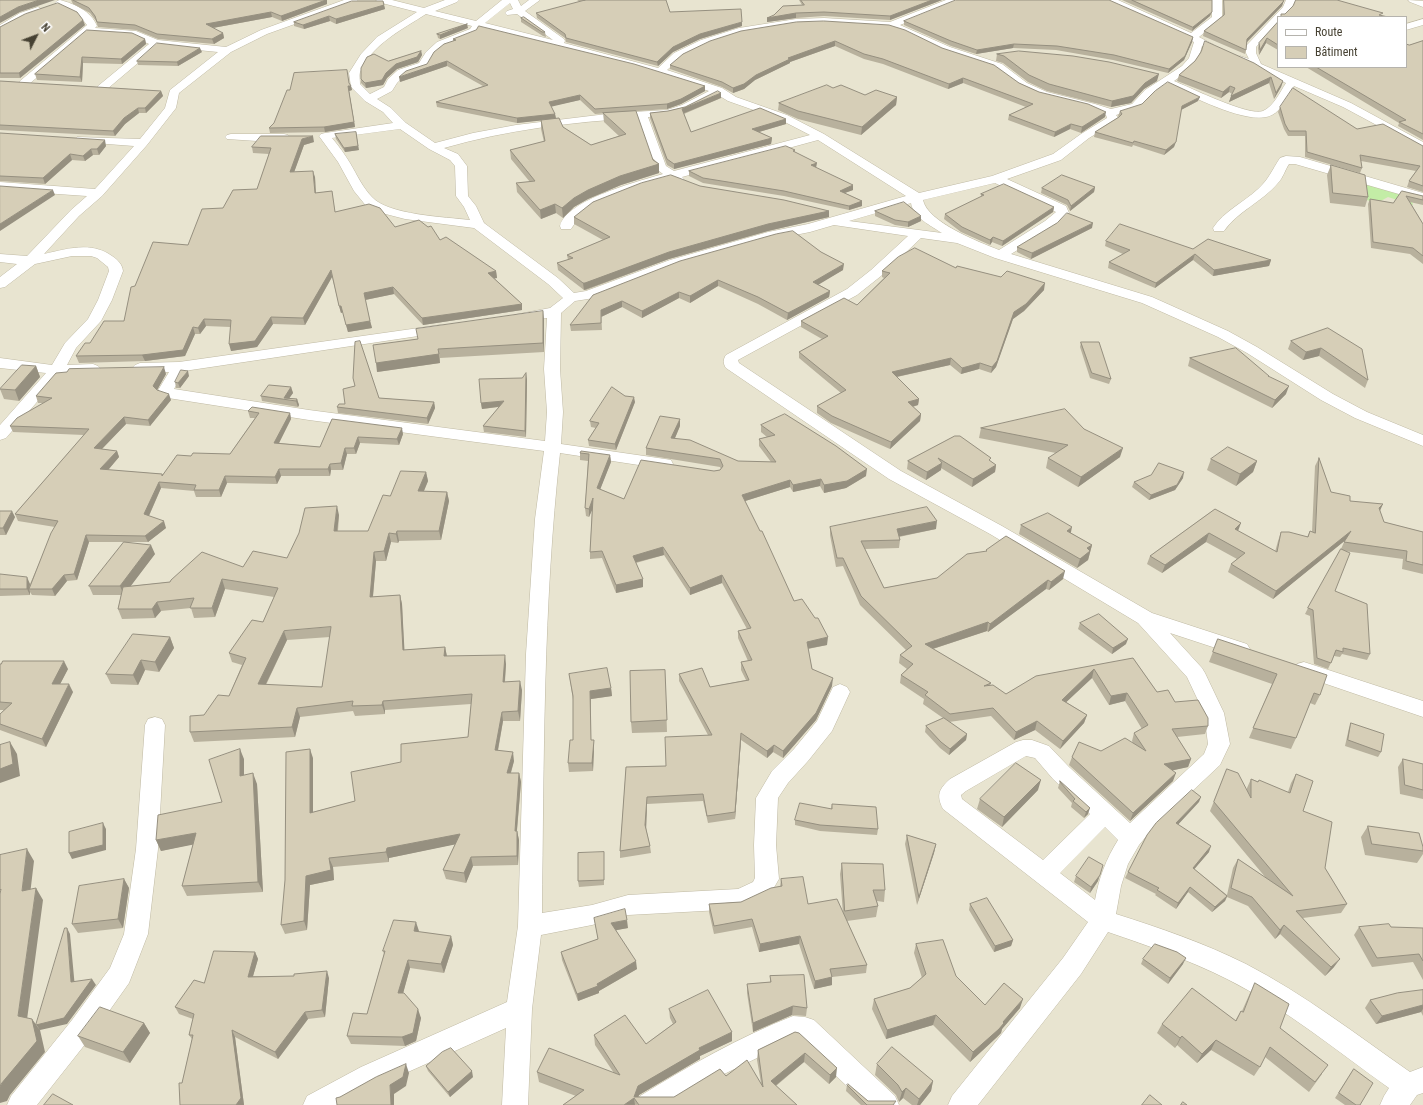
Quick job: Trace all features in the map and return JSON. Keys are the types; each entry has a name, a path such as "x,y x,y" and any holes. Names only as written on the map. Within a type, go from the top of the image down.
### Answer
{"street":[{"path":"0,29 23,15 71,0"},
{"path":"0,284 31,260 75,213 98,193 142,143 170,108 174,92 227,50 264,32 353,0"},
{"path":"381,0 425,11 481,22 660,71 718,90 732,99 782,117 820,136 916,197 918,208 929,219 962,240 1000,255 1147,300 1223,334 1252,350 1327,397 1361,415 1423,441"},
{"path":"454,0 425,11 381,39 364,56 354,73 355,85 369,100 387,110 402,126 433,147 454,157 461,166 462,196 470,206 478,225"},
{"path":"369,100 388,89 392,81 402,72 426,62 430,54 441,44 473,31 481,22 508,0"},
{"path":"513,0 520,11 566,46"},
{"path":"481,22 520,11 535,0"},
{"path":"891,25 954,0"},
{"path":"1110,0 1258,66 1281,71 1292,81 1353,108 1423,146"},
{"path":"1110,114 1136,106 1149,92 1186,68 1194,58 1196,39 1217,18 1217,0"},
{"path":"1279,16 1287,8 1291,0"},
{"path":"1413,0 1423,4"},
{"path":"39,84 20,83 92,26 89,18 80,12 54,5"},
{"path":"1258,66 1251,53 1251,46 1277,18"},
{"path":"507,319 554,312 571,298 589,295 675,263 773,235 830,216 850,216 916,197 938,194 996,179 1057,157 1085,136 1113,119 1110,114 1091,106 1043,94 1023,85 998,66 946,49 908,30 891,25 806,21 739,31 705,42 678,55 660,71"},
{"path":"1407,27 1423,22"},
{"path":"88,30 136,34 156,43 227,50"},
{"path":"116,89 98,88 156,43"},
{"path":"976,59 997,56"},
{"path":"1156,75 1229,108 1251,116 1261,116 1270,112 1292,81"},
{"path":"433,147 474,136 516,128 615,116 668,113 686,107 718,90"},
{"path":"159,92 174,92"},
{"path":"641,115 661,168 670,175 689,183"},
{"path":"311,136 325,136 402,126"},
{"path":"232,137 257,138 297,136"},
{"path":"325,136 346,166 356,187 372,205 380,210 409,216 478,225 553,281 571,298"},
{"path":"566,226 567,222 589,204 631,187 670,175 820,136"},
{"path":"71,138 142,143"},
{"path":"1219,228 1226,219 1261,193 1274,180 1281,165 1286,160 1296,160 1423,197"},
{"path":"996,179 1062,209 1063,213 1050,224 1000,255"},
{"path":"0,186 98,193"},
{"path":"830,216 918,234 962,240"},
{"path":"918,234 876,273 852,292 731,358 731,365 895,475 996,530 1145,618 1260,655"},
{"path":"0,258 31,260 77,252 98,252 104,254 116,267 116,271 105,300 94,321 69,348 57,370 0,435"},
{"path":"515,1105 519,1009 530,926 536,654 544,519 554,447 555,412 552,369 554,312"},
{"path":"125,368 178,367 452,327"},
{"path":"0,363 57,370 110,369"},
{"path":"178,367 166,390 168,393 227,401 328,418 554,447 683,467"},
{"path":"961,1105 1072,966 1103,920 1109,886 1117,862 1131,838 1145,822 1212,759 1219,744 1214,713 1195,672 1145,618"},
{"path":"1288,664 1423,709"},
{"path":"530,926 592,915 628,905 740,899 761,889 767,878 764,845 767,798 780,777 801,755 825,725 840,692"},
{"path":"20,1105 120,976 136,934 147,849 155,726"},
{"path":"1131,838 1061,773 1042,752 1032,748 1023,748 958,785 950,792 951,803 1103,920 1159,938 1237,972 1291,1003 1408,1091"},
{"path":"1043,875 1104,814"},
{"path":"316,1105 370,1076 425,1051 470,1033 519,1009"},
{"path":"649,1105 712,1066 793,1028 805,1030 809,1033 886,1105"}],"shaded area":[{"path":"0,0 1423,0 1423,1105 0,1105"}],"green space":[{"path":"1362,176 1411,197 1413,205 1388,197 1377,203 1360,198"}],"building":[{"path":"0,0 39,0 18,7 0,17"},
{"path":"73,0 326,0 281,16 271,12 206,24 223,33 212,39 157,34 135,25 97,22 95,16 89,8"},
{"path":"585,0 666,0 670,12 741,9 742,22 700,34 673,47 657,62 566,38 565,34 536,13"},
{"path":"801,0 932,0 890,16 824,12 796,13 767,18 774,15 783,6 804,5"},
{"path":"956,0 1109,0 1193,37 1185,56 1169,69 1114,55 1057,46 1014,44 977,50 951,41 904,21"},
{"path":"1132,0 1212,0 1212,12 1193,27"},
{"path":"1224,0 1284,0 1247,39 1246,50 1204,31 1224,15"},
{"path":"1296,0 1337,0 1383,13 1379,15 1384,16 1281,16 1281,14 1285,14 1293,6"},
{"path":"352,1 383,1 384,5 336,19 329,16 303,25 294,22"},
{"path":"58,3 77,12 83,20 19,73 0,73 0,27 25,14"},
{"path":"524,17 545,32 542,32 521,18"},
{"path":"824,21 889,25 905,30 942,48 994,65 1019,83 1039,92 1088,104 1106,112 1082,127 1071,124 1055,132 1009,115 1033,104 963,78 949,84 883,59 864,54 835,41 788,58 790,59 756,75 744,84 733,88 722,82 670,65 683,54 710,41 741,31 796,22"},
{"path":"1277,23 1277,44 1267,38 1260,50 1259,43"},
{"path":"467,24 440,35 437,34"},
{"path":"479,26 634,64 705,86 681,99 667,104 595,109 580,95 549,102 555,114 517,118 436,102 488,85 447,61 399,77 406,71 427,64 434,52 444,44 476,30"},
{"path":"87,30 132,33 145,39 121,59 82,57 80,77 35,74"},
{"path":"1205,41 1254,63 1283,81 1276,93 1271,77 1231,96 1235,88 1230,86 1223,92 1179,75 1195,61 1201,52"},
{"path":"1423,41 1423,134 1399,122 1406,120 1318,68 1407,68 1407,44"},
{"path":"157,43 200,48 177,62 137,61"},
{"path":"421,51 417,57 396,64 386,73 382,80 365,83 361,79 361,68 367,57 374,54 388,61"},
{"path":"1019,51 1073,56 1109,62 1159,74 1145,83 1133,96 1112,101 1049,84 1029,75 1004,56 997,54"},
{"path":"347,70 349,83 351,86 348,86 354,122 324,127 269,128 274,123 287,90 290,90 294,73"},
{"path":"0,81 161,91 145,108 138,108 124,118 113,131 0,125"},
{"path":"1168,82 1200,97 1182,106 1176,142 1166,150 1134,141 1133,143 1095,132 1119,117 1122,114 1120,111 1142,104 1155,91"},
{"path":"827,85 833,88 841,85 865,95 876,90 897,97 862,127 798,111 779,103"},
{"path":"1293,88 1357,129 1383,124 1423,146 1423,186 1409,181 1420,166 1360,155 1362,168 1307,152 1306,131 1289,131 1285,124 1280,107"},
{"path":"718,91 721,93 682,109 691,132 760,108 786,119 752,129 772,138 674,164 667,159 650,113 685,107"},
{"path":"636,111 653,160 659,164 620,176 588,190 574,198 562,208 555,204 540,210 516,183 535,181 510,150 545,141 541,120 559,118 563,127 591,145 626,134 603,113"},
{"path":"356,132 358,146 344,148 335,134"},
{"path":"0,133 105,140 97,149 91,149 83,156 70,154 43,178 0,176"},
{"path":"261,136 313,136 302,139 290,172 313,171 315,193 332,191 335,212 369,204 380,208 395,227 419,220 428,227 431,226 440,240 446,237 496,271 488,273 522,304 422,318 393,287 364,293 370,321 346,325 341,306 339,306 331,270 303,318 271,317 255,341 229,344 231,320 204,319 198,328 193,327 183,350 142,355 76,356 85,343 90,343 104,321 124,321 131,287 135,286 153,242 188,245 202,209 223,208 233,190 257,189 271,148 252,147"},
{"path":"786,146 817,163 811,165 853,185 840,191 862,201 849,206 784,191 703,178 689,171"},
{"path":"1331,165 1365,175 1368,197 1333,193"},
{"path":"671,175 700,186 784,200 829,211 768,224 669,252 585,283 557,263 573,258 567,255 610,237 574,217 593,202 641,183"},
{"path":"1062,175 1095,187 1071,206 1068,200 1042,188"},
{"path":"1004,184 1054,207 1003,241 993,237 990,240 962,227 945,214 984,195 981,194"},
{"path":"0,186 53,190 0,224"},
{"path":"1402,191 1423,196 1423,200 1406,196 1423,224 1423,256 1413,248 1373,242 1370,199 1393,203"},
{"path":"904,202 921,216 908,222 895,220 875,211"},
{"path":"1067,213 1093,223 1032,253 1017,247 1057,223"},
{"path":"1120,224 1193,249 1208,239 1271,260 1214,270 1195,254 1156,283 1109,262 1130,250 1106,241"},
{"path":"793,231 821,252 844,264 813,282 830,291 788,313 758,297 718,280 690,296 679,292 642,311 622,301 601,310 601,323 570,325 593,295 680,261 776,234"},
{"path":"915,248 956,268 957,266 1001,277 1007,271 1045,283 1026,304 1014,312 997,361 992,367 980,363 962,368 951,358 892,372 919,399 908,402 921,414 891,442 832,416 817,406 846,390 799,352 828,336 801,321 844,298 857,305 890,273 882,271 898,257"},
{"path":"543,311 543,343 438,349 439,354 376,363 373,345 418,339 416,329"},
{"path":"1328,328 1362,349 1368,380 1321,348 1306,352 1291,341"},
{"path":"360,341 379,398 434,402 427,418 337,407 339,404 345,404 343,389 355,386 353,378 355,342"},
{"path":"1081,342 1099,342 1111,379 1092,373"},
{"path":"1236,348 1268,376 1289,386 1275,400 1190,358"},
{"path":"22,365 36,366 15,390 0,389"},
{"path":"164,367 153,386 157,390 169,394 148,420 124,417 94,448 117,451 100,469 162,474 162,476 177,455 191,456 193,453 230,454 259,413 248,411 252,407 290,413 274,443 320,447 332,419 402,428 397,439 358,437 354,448 345,448 341,463 330,464 328,469 279,469 275,477 225,476 219,490 194,490 196,485 159,482 144,514 164,521 145,536 86,535 74,574 64,575 52,589 29,589 51,533 58,521 15,514 89,429 10,426 17,418 52,398 36,396 56,373 67,372 69,369"},
{"path":"181,370 188,371 178,383 175,382"},
{"path":"526,373 525,431 483,426 504,401 481,403 479,379 522,378"},
{"path":"269,385 291,387 284,398 297,399 296,401 261,396"},
{"path":"612,387 625,396 634,397 615,444 588,440 599,423 590,421"},
{"path":"1065,409 1084,429 1123,448 1081,477 1048,458 1068,445 981,428"},
{"path":"785,414 836,446 867,469 847,481 824,485 821,479 793,485 790,480 742,495 760,531 762,531 794,601 802,599 815,618 818,618 828,637 807,642 812,669 833,678 816,713 783,751 774,745 767,751 741,733 735,812 707,816 703,794 647,797 645,825 650,846 620,851 626,767 666,766 665,737 712,735 679,674 702,668 710,687 749,680 741,662 752,660 738,631 751,628 722,575 690,588 663,547 633,556 643,579 616,585 602,551 590,552 593,498 589,509 585,508 589,454 580,453 581,451 610,455 597,488 624,499 641,460 714,471 720,470 723,466 720,459 646,448 660,416 680,419 671,438 690,440 738,461 776,462 759,439 775,435 761,425"},
{"path":"955,436 960,436 991,458 989,460 996,465 973,479 938,458 942,463 927,472 908,461"},
{"path":"1228,447 1257,461 1240,474 1211,459"},
{"path":"1319,458 1331,492 1350,496 1350,501 1383,504 1379,508 1384,522 1423,532 1423,565 1406,561 1407,551 1344,542 1351,531 1276,591 1231,564 1245,553 1209,533 1165,565 1150,556 1215,509 1241,523 1235,529 1277,552 1281,532 1289,532 1308,537 1310,531 1315,533"},
{"path":"1159,463 1184,472 1177,485 1151,495 1134,482 1151,475"},
{"path":"401,471 426,472 418,491 447,492 439,531 397,531 396,534 389,533 384,551 374,552 370,597 400,595 403,650 445,647 444,656 505,655 503,682 520,681 518,711 502,712 495,750 513,752 507,773 519,773 515,831 517,831 517,856 471,857 464,873 443,870 460,834 387,848 386,852 329,858 331,870 306,876 304,921 281,925 285,880 286,752 310,749 310,813 355,801 351,772 401,762 401,744 468,737 472,694 383,701 382,705 352,706 353,701 297,708 292,727 190,732 190,716 204,715 218,695 229,696 246,658 229,653 252,620 263,622 278,588 222,579 212,608 190,608 194,598 157,602 152,609 118,609 123,587 170,582 202,552 243,567 253,551 287,558 299,533 305,508 337,506 334,531 368,531 383,495 390,496","holes":["331,627 322,687 258,684 284,631"]},
{"path":"927,507 937,521 897,529 900,540 861,541 884,588 937,578 967,554 987,551 986,550 1006,536 1065,571 1051,582 1048,580 990,624 988,622 925,644 991,683 984,686 993,685 1006,694 1036,676 1133,658 1157,692 1168,690 1175,702 1198,700 1208,718 1208,726 1172,729 1191,759 1164,764 1176,773 1133,813 1072,757 1079,742 1101,751 1125,738 1146,751 1134,733 1148,725 1127,693 1111,696 1094,669 1062,700 1087,715 1063,741 1037,721 1016,732 993,708 950,714 925,695 928,692 901,675 913,664 900,655 912,646 861,596 843,558 837,558 830,527"},
{"path":"0,511 12,511 3,528 0,528"},
{"path":"1048,513 1072,527 1067,531 1092,545 1087,548 1090,551 1080,559 1021,525"},
{"path":"124,542 151,545 120,586 89,586"},
{"path":"1341,549 1350,553 1335,591 1367,604 1370,654 1343,648 1343,652 1336,650 1331,663 1317,658 1313,610 1308,608"},
{"path":"0,574 27,577 27,589 0,589"},
{"path":"1099,614 1128,639 1113,648 1080,623"},
{"path":"133,634 170,637 155,662 141,660 133,675 106,674"},
{"path":"1218,639 1327,675 1320,695 1314,693 1296,738 1253,728 1277,674 1213,652"},
{"path":"3,661 64,661 52,684 69,684 42,739 0,724 0,714 12,703 0,702 0,664"},
{"path":"607,668 611,688 590,691 591,740 594,740 592,763 568,763 570,740 573,740 573,696 569,674"},
{"path":"665,670 667,720 631,722 630,671"},
{"path":"944,718 967,734 950,749 926,726"},
{"path":"1351,723 1384,734 1381,752 1348,740"},
{"path":"10,742 13,764 0,769 0,745"},
{"path":"240,749 240,776 253,773 258,882 182,886 196,833 156,840 158,815 222,802 209,760"},
{"path":"1403,759 1423,764 1423,790 1405,785"},
{"path":"1016,763 1041,780 1004,817 980,799"},
{"path":"1227,769 1238,773 1251,798 1251,779 1258,782 1259,780 1290,793 1296,774 1313,781 1303,811 1332,822 1325,868 1347,904 1296,911 1340,959 1331,967 1284,925 1280,930 1252,897 1231,888 1238,859 1293,896 1214,802"},
{"path":"1060,781 1090,808 1086,812 1073,801 1075,799"},
{"path":"1192,790 1201,797 1176,823 1211,846 1193,868 1227,896 1215,907 1190,887 1178,903 1157,890 1159,888 1128,872 1147,835 1156,823"},
{"path":"800,803 832,809 832,804 876,807 878,829 820,825 795,820"},
{"path":"103,823 103,845 69,853 69,832"},
{"path":"1368,826 1419,833 1423,851 1372,844"},
{"path":"907,835 936,844 919,897"},
{"path":"27,849 22,891 36,888 18,1016 32,1019 37,1041 0,1087 0,855"},
{"path":"604,852 604,880 578,881 578,853"},
{"path":"1089,857 1103,865 1100,875 1091,887 1076,876"},
{"path":"842,863 883,864 885,890 873,890 878,906 845,911"},
{"path":"803,877 808,904 837,899 867,965 830,969 832,977 815,981 800,936 760,944 752,919 714,926 709,904 741,902 771,888 782,886 781,879"},
{"path":"124,879 118,919 72,924 79,886"},
{"path":"987,898 1013,940 995,946 970,904"},
{"path":"625,909 627,920 611,923 636,961 597,984 598,986 577,994 561,952 598,939 594,918"},
{"path":"394,920 416,922 414,931 451,936 441,964 408,960 398,993 404,993 418,1009 413,1033 402,1037 347,1036 353,1013 367,1014 385,951 383,951"},
{"path":"1389,924 1391,927 1423,928 1423,961 1419,954 1377,958 1359,927"},
{"path":"65,928 67,928 71,982 92,979 64,1018 36,1025"},
{"path":"943,940 956,976 985,1005 1004,983 1023,999 1003,1022 1004,1023 999,1029 973,1052 936,1015 887,1030 874,999 910,988 926,974 916,944"},
{"path":"1155,944 1177,952 1186,958 1170,978 1143,959"},
{"path":"214,951 255,952 248,977 294,976 294,974 327,971 322,1010 305,1012 275,1052 232,1030 241,1098 236,1105 180,1105 179,1083 182,1083 193,1035 189,1035 194,1014 175,1007 194,980 204,983"},
{"path":"804,975 807,1008 793,1006 753,1023 747,984 771,982 770,976"},
{"path":"1255,983 1289,1004 1280,1028 1328,1065 1315,1082 1270,1047 1260,1067 1216,1040 1202,1054 1182,1036 1180,1038 1162,1024 1192,988 1236,1021 1241,1011 1243,1012"},
{"path":"708,990 732,1032 699,1048 700,1050 638,1086 634,1097 674,1097 720,1069 726,1076 747,1060 763,1087 758,1050 795,1032 799,1033 837,1068 830,1075 805,1053 771,1081 797,1105 639,1105 634,1098 624,1105 563,1105 584,1090 537,1072 549,1048 620,1075 594,1035 625,1015 646,1044 676,1022 669,1009"},
{"path":"1423,990 1423,1005 1382,1016 1370,1000 1397,993"},
{"path":"100,1007 144,1023 123,1052 78,1036"},
{"path":"892,1047 933,1081 919,1099 906,1088 902,1092 898,1085 877,1064"},
{"path":"451,1048 472,1071 448,1092 426,1066 442,1052"},
{"path":"406,1064 403,1077 390,1085 391,1105 337,1105 336,1098 376,1077"},
{"path":"1354,1069 1373,1083 1360,1105 1356,1105 1339,1093"},
{"path":"848,1084 868,1101 896,1101 893,1105 867,1105 847,1085"},
{"path":"53,1094 73,1105 44,1105"},
{"path":"1150,1095 1162,1105 1142,1105"}]}
